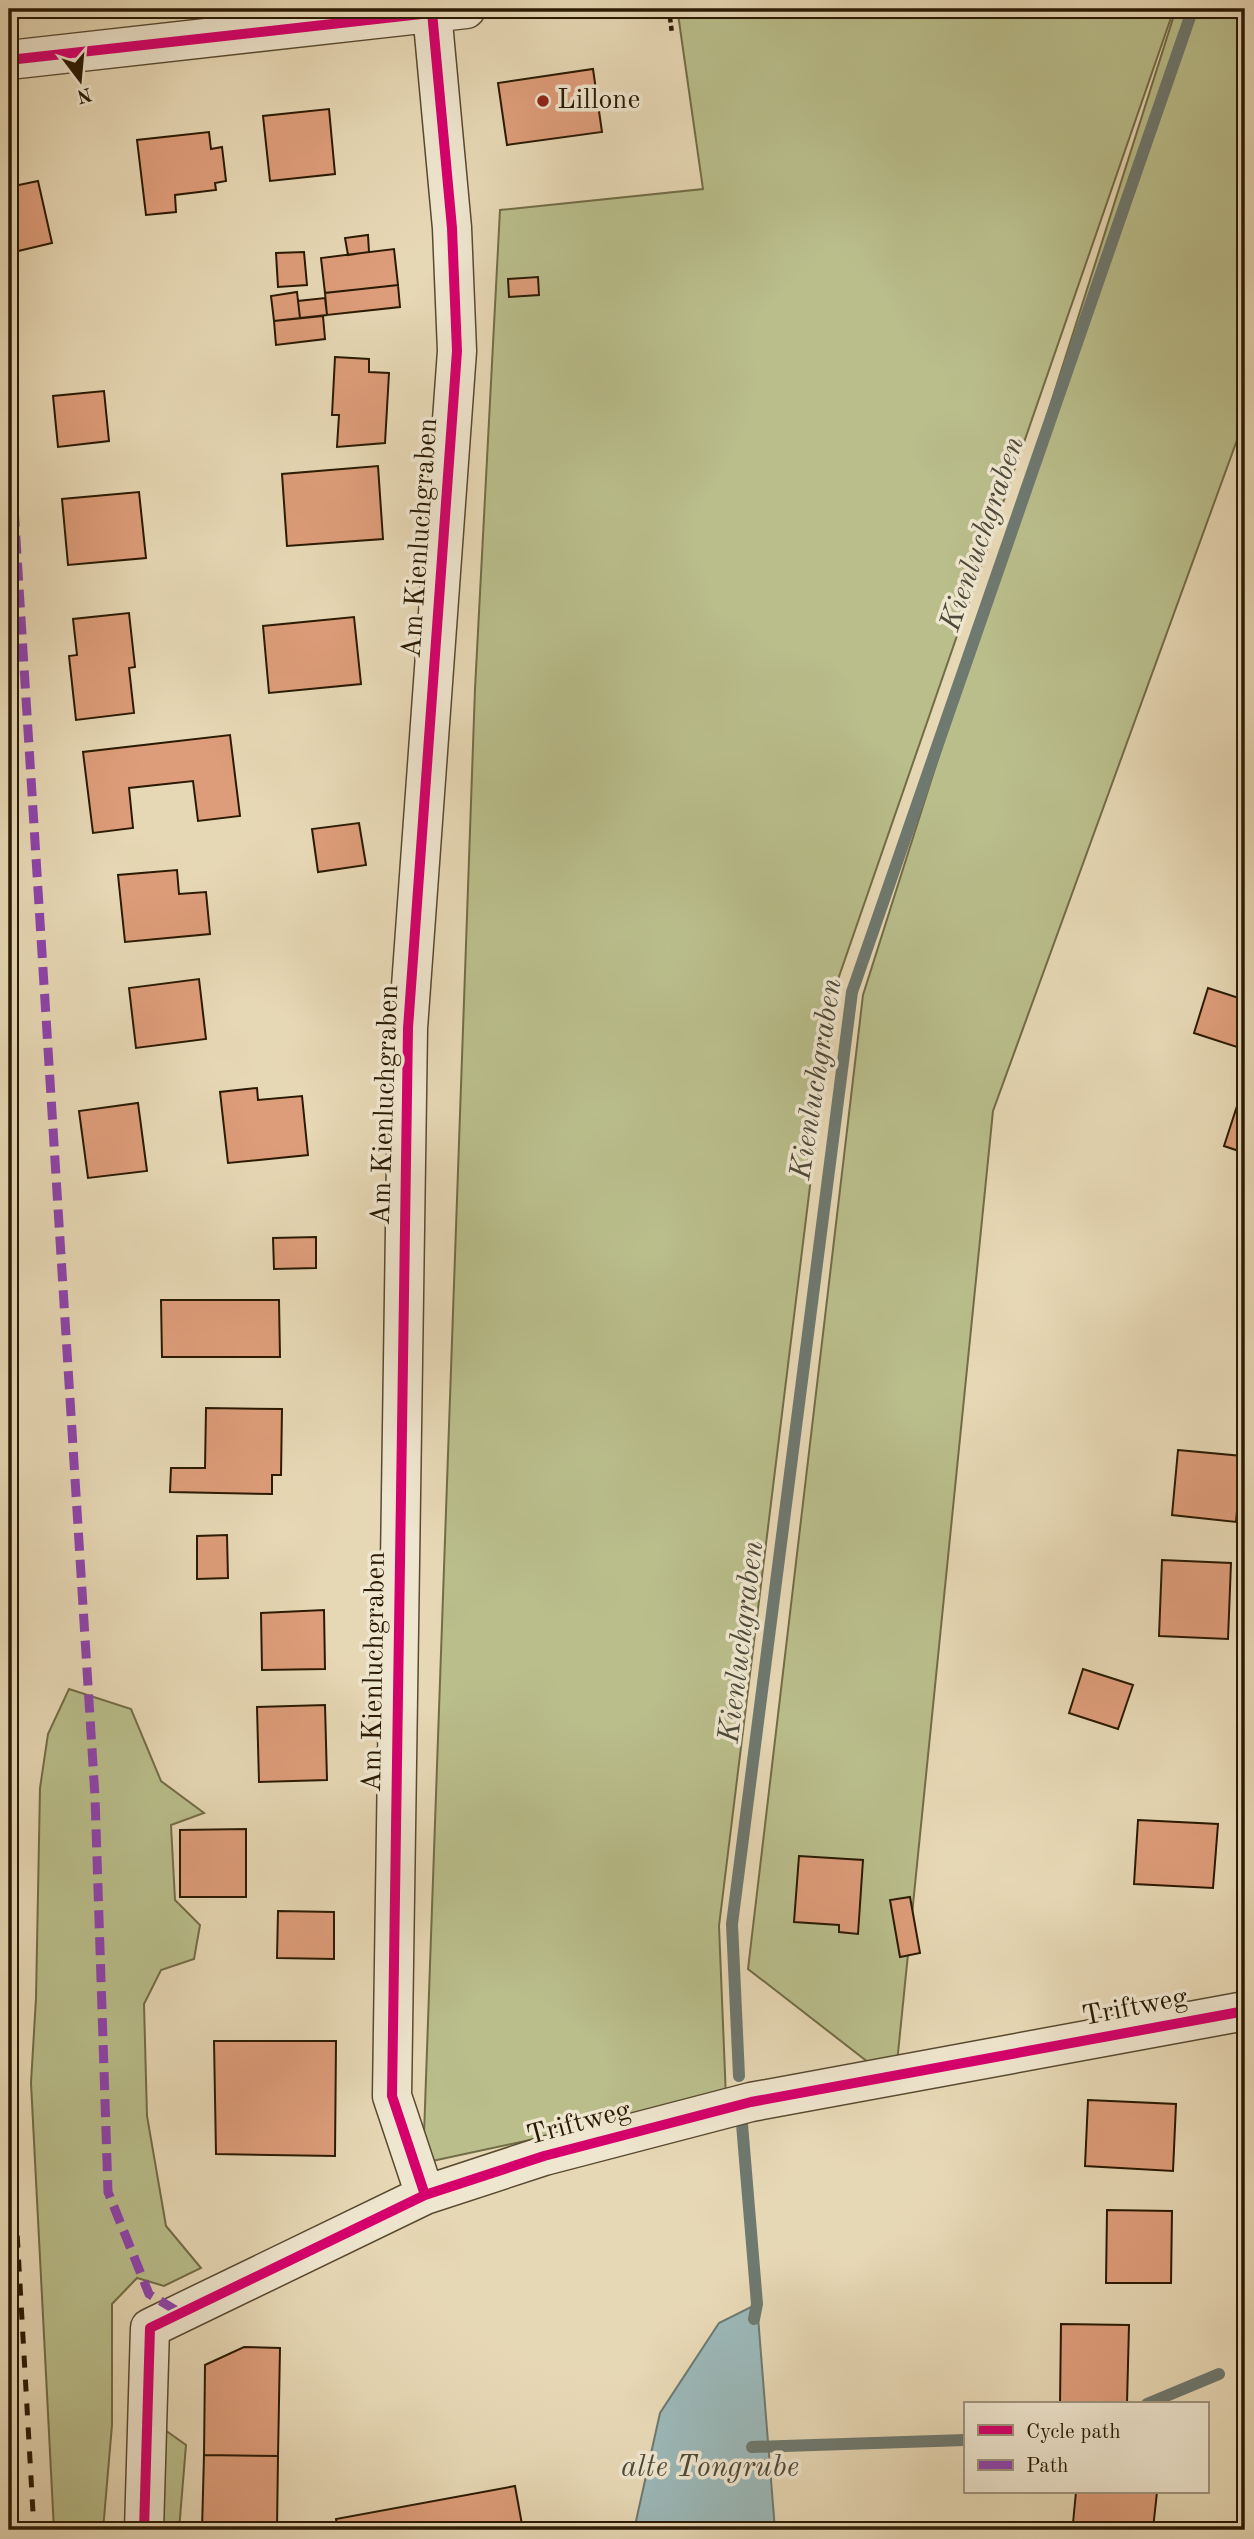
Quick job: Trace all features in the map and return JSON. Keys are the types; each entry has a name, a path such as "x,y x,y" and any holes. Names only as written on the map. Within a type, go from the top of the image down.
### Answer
{"street":[{"path":"9,60 449,10"},
{"name":"Am Kienluchgraben","path":"425,2195 392,2096 408,1028 457,351 452,228 449,10"},
{"name":"Triftweg","path":"144,2530 150,2328 425,2195 544,2156 751,2102 1245,2011"}],"path":[{"path":"669,9 672,34"}],"green space":[{"path":"714,9 1174,9 834,991 719,1926 726,2098 423,2163 475,689 500,210 703,189 678,14"},
{"path":"1176,9 1245,9 1245,418 993,1111 895,2083 748,1969 863,995"},
{"path":"69,1689 131,1709 161,1781 204,1813 171,1825 175,1900 200,1925 194,1959 161,1970 144,2004 147,2116 166,2226 201,2268 164,2286 137,2278 112,2304 112,2425 103,2530 54,2530 31,2083 36,1998 40,1788 48,1734"},
{"path":"9,2300 17,2389 18,2464 9,2467"},
{"path":"165,2430 186,2445 179,2530 145,2530"}],"water":[{"name":"alte Tongrube","path":"757,2304 775,2530 634,2530 660,2413 719,2323"}],"building":[{"path":"593,69 602,132 507,145 498,83"},
{"path":"329,109 335,174 270,181 263,116"},
{"path":"209,132 211,149 222,147 226,181 215,183 216,190 175,195 176,212 146,215 137,140"},
{"path":"38,181 52,243 14,252 9,231 9,187"},
{"path":"368,235 369,252 348,255 345,238"},
{"path":"394,249 398,285 325,293 321,258"},
{"path":"304,252 307,285 278,287 276,253"},
{"path":"538,277 539,295 509,297 508,279"},
{"path":"398,285 400,307 327,315 325,293"},
{"path":"297,292 300,318 274,321 271,296"},
{"path":"325,298 327,315 300,318 298,301"},
{"path":"323,316 325,339 276,345 274,321"},
{"path":"335,357 369,359 369,372 389,373 385,443 337,447 339,415 332,415"},
{"path":"104,391 109,441 58,447 53,396"},
{"path":"378,466 383,539 287,546 282,474"},
{"path":"139,492 146,558 68,565 62,499"},
{"path":"129,613 135,667 129,668 134,713 76,720 69,656 77,655 73,619"},
{"path":"354,617 361,684 269,693 263,626"},
{"path":"230,735 240,816 198,821 193,781 129,788 133,828 93,833 83,752"},
{"path":"359,823 366,865 318,872 312,829"},
{"path":"177,870 179,894 206,892 210,934 125,942 118,875"},
{"path":"199,979 206,1039 136,1048 129,988"},
{"path":"1208,988 1245,1000 1243,1049 1194,1033"},
{"path":"257,1088 258,1100 302,1096 308,1155 228,1163 220,1092"},
{"path":"1239,1100 1245,1103 1245,1153 1224,1146"},
{"path":"138,1103 147,1171 88,1178 79,1111"},
{"path":"316,1237 316,1268 274,1269 273,1238"},
{"path":"161,1300 279,1300 280,1357 162,1357"},
{"path":"206,1408 282,1409 281,1475 272,1475 272,1494 170,1492 171,1468 205,1468"},
{"path":"1178,1450 1242,1456 1236,1522 1172,1515"},
{"path":"227,1535 228,1578 197,1579 197,1536"},
{"path":"1162,1560 1231,1563 1228,1639 1159,1636"},
{"path":"324,1610 325,1669 262,1670 261,1613"},
{"path":"1083,1669 1133,1685 1118,1729 1069,1713"},
{"path":"325,1705 327,1780 259,1782 257,1707"},
{"path":"1138,1820 1218,1824 1213,1888 1134,1884"},
{"path":"246,1829 246,1897 180,1897 180,1830"},
{"path":"799,1856 863,1860 858,1934 839,1932 839,1925 794,1922"},
{"path":"910,1897 920,1953 900,1957 890,1900"},
{"path":"278,1911 334,1912 334,1959 277,1958"},
{"path":"214,2041 336,2041 335,2156 216,2154"},
{"path":"1088,2100 1176,2104 1173,2171 1085,2166"},
{"path":"1107,2210 1172,2211 1171,2283 1106,2283"},
{"path":"1061,2324 1129,2325 1127,2402 1060,2402"},
{"path":"244,2347 280,2348 278,2456 204,2455 205,2365"},
{"path":"204,2455 278,2456 277,2530 202,2530"},
{"path":"515,2486 523,2530 338,2530 336,2519"},
{"path":"1076,2494 1157,2494 1153,2529 1073,2523"}],"waterway":[{"name":"Kienluchgraben","path":"739,2076 732,1924 852,992 1191,14"},
{"name":"Kienluchgraben","path":"742,2124 757,2304 754,2319"},
{"path":"1152,2402 1219,2374"},
{"path":"752,2447 964,2440"}],"railway":[{"path":"9,2092 34,2530"}],"marked path":[{"path":"13,9 14,13"},
{"path":"9,428 95,1797 108,2192 149,2294 179,2312"}],"cycle path":[{"path":"9,60 466,9"},
{"path":"425,2195 392,2096 408,1028 457,351 452,228 432,12"},
{"path":"144,2530 150,2328 425,2195 544,2156 751,2102 1245,2011"}],"place":[{"name":"Lillone","path":"543,101"}]}
